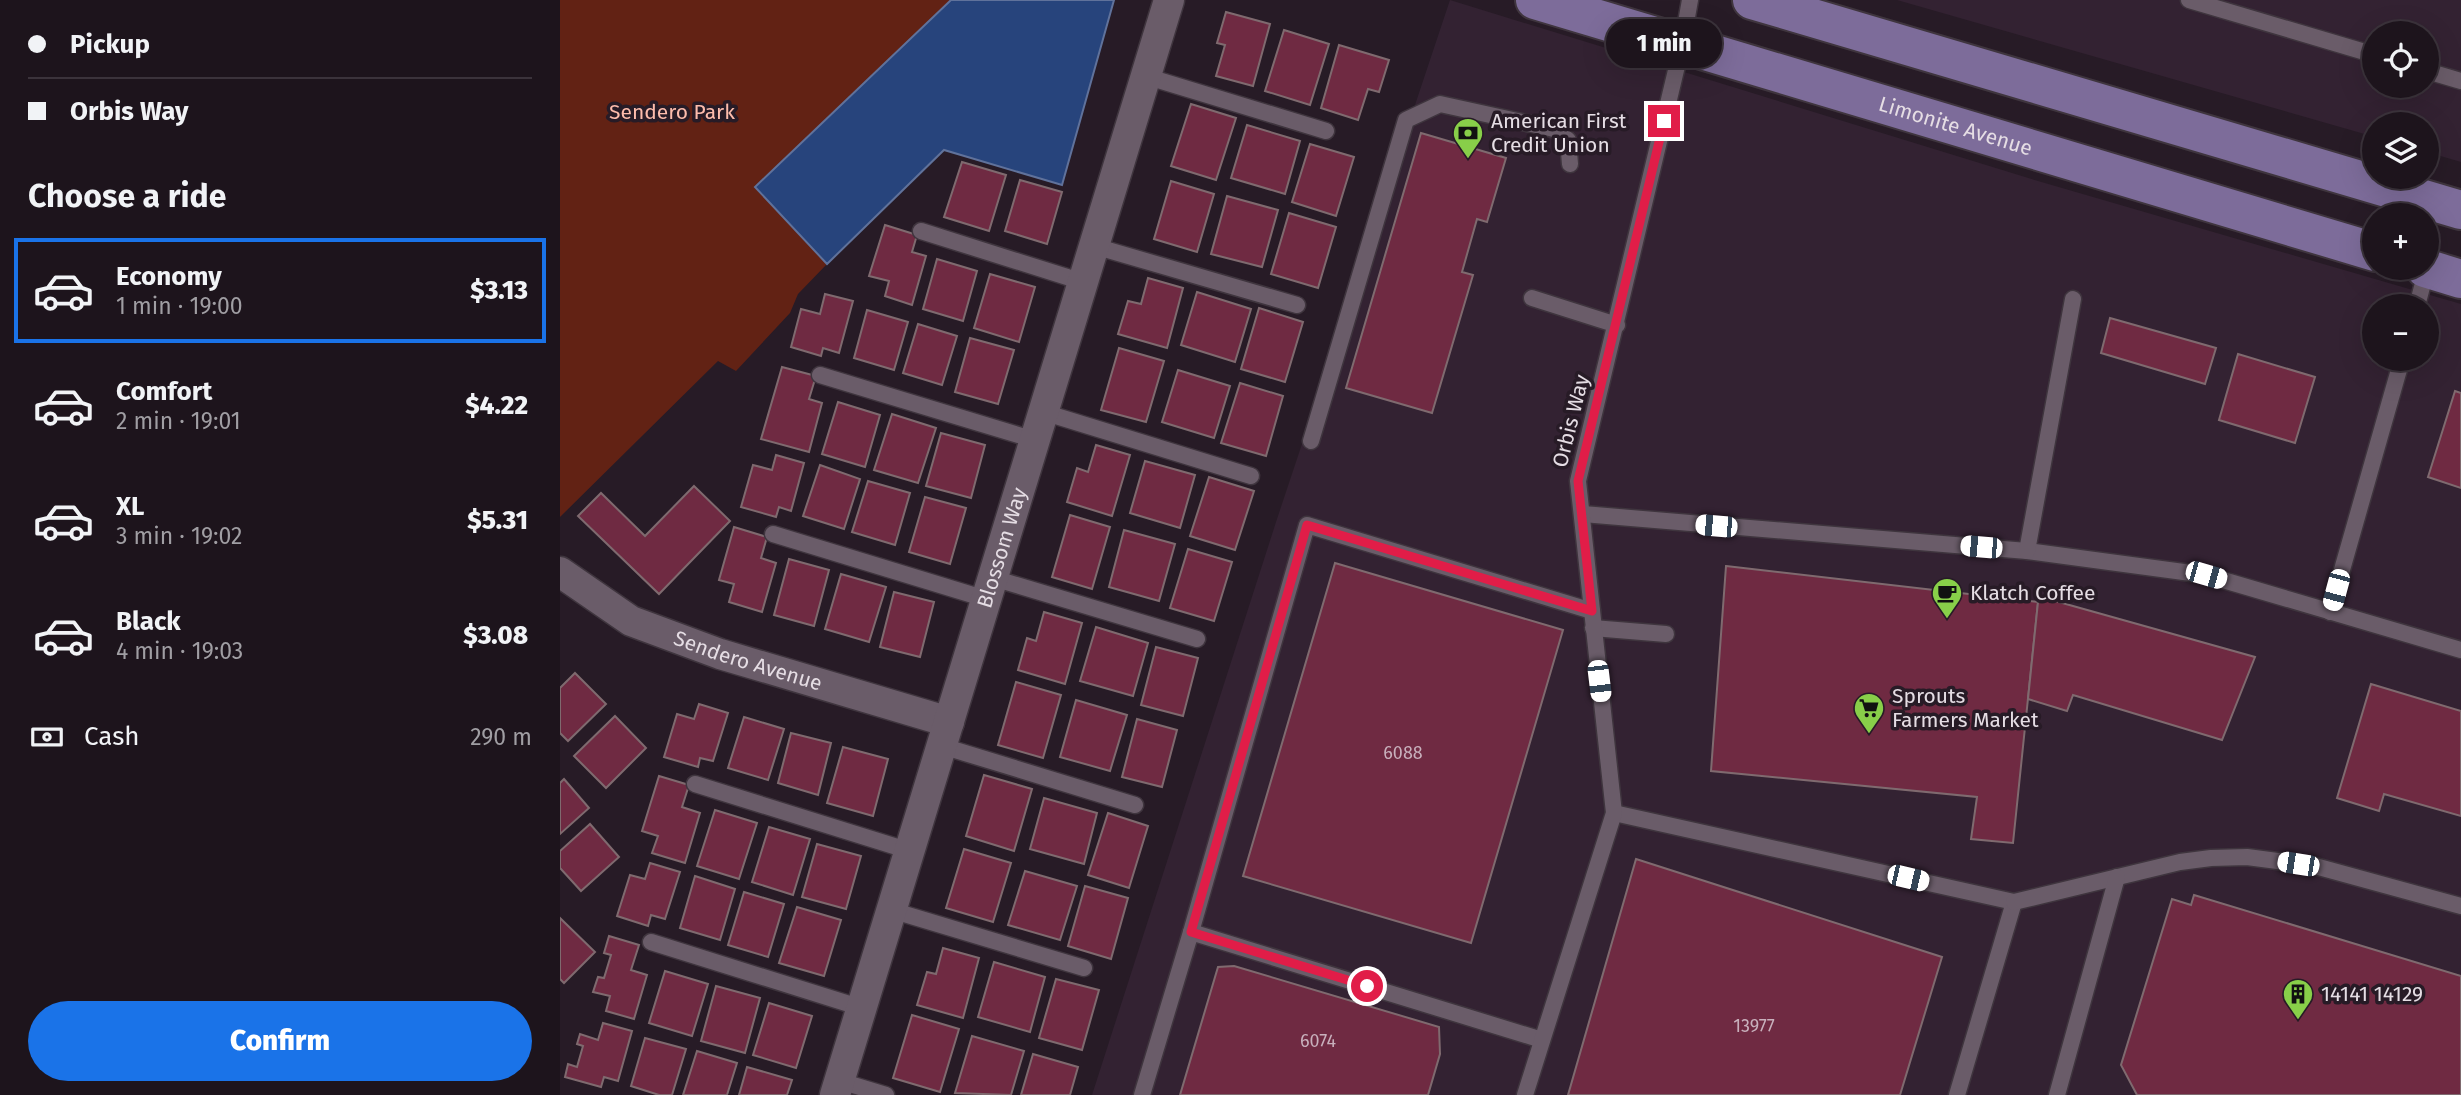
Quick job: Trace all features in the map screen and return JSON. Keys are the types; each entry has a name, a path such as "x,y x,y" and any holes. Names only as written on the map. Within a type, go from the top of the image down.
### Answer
{"main road":[{"name":"Limonite Avenue","path":"1535,0 2362,248"},
{"path":"1752,0 2461,210"},
{"path":"2439,272 2461,279"}],"street":[{"name":"Blossom Way","path":"837,1088 1169,0"},
{"name":"Sendero Avenue","path":"560,572 631,621 945,734"}],"lane":[{"name":"Orbis Way","path":"1614,813 1578,481 1617,325 1690,0"},
{"path":"2189,0 2362,51"},
{"path":"2439,75 2461,81"},
{"path":"1145,76 1326,131"},
{"path":"1311,441 1406,120 1440,104 1553,130 1568,140 1570,164"},
{"path":"921,231 1083,282"},
{"path":"1094,246 1297,305"},
{"path":"1532,298 1617,325"},
{"path":"2027,551 2073,299"},
{"path":"2330,612 2399,371"},
{"path":"820,375 1251,476"},
{"path":"1583,514 2027,551 2206,575 2461,650"},
{"path":"1142,1095 1307,525 1592,611"},
{"path":"773,534 1197,639"},
{"path":"1593,628 1666,634"},
{"path":"945,734 1135,805"},
{"path":"695,784 909,851"},
{"path":"1525,1095 1614,813 2014,902 2180,862 2247,857 2315,866 2461,906"},
{"path":"2057,1095 2117,877"},
{"path":"1957,1095 2014,902"},
{"path":"891,910 1084,968"},
{"path":"1191,932 1542,1040"},
{"path":"651,942 862,1008"},
{"path":"837,1088 886,1095"}],"shaded area":[{"path":"1450,0 2038,181 2362,275 2362,280 2378,280 2427,294 2362,294 2362,371 2439,371 2439,298 2461,304 2461,1095 1092,1095 1276,522"},
{"path":"1897,0 2461,0 2461,162 2439,156 2439,112 2362,112 2362,133"}],"green space":[{"name":"Sendero Park","path":"560,0 951,0 755,187 827,264 798,294 790,313 736,371 718,361 560,517"}],"water":[{"path":"951,0 1114,0 1062,185 944,150 827,264 755,187"}],"building":[{"path":"1226,12 1270,24 1253,86 1216,76 1225,45 1217,43"},
{"path":"1284,30 1329,44 1310,105 1265,91"},
{"path":"1339,45 1389,60 1379,92 1368,89 1358,120 1321,108"},
{"path":"1191,104 1236,118 1216,180 1171,166"},
{"path":"1247,125 1300,141 1285,194 1231,178"},
{"path":"1421,133 1506,158 1487,222 1477,219 1462,272 1473,275 1432,413 1346,388"},
{"path":"1310,144 1354,157 1336,216 1292,202"},
{"path":"962,162 1006,175 989,231 944,217"},
{"path":"1020,180 1062,192 1047,244 1005,231"},
{"path":"1171,181 1214,194 1197,252 1154,239"},
{"path":"1227,196 1278,210 1262,267 1211,254"},
{"path":"1289,213 1336,227 1318,288 1271,274"},
{"path":"885,225 917,235 912,252 926,256 912,305 885,296 889,281 869,276"},
{"path":"937,259 977,271 963,321 923,309"},
{"path":"990,274 1035,287 1019,342 974,328"},
{"path":"1148,278 1183,288 1167,348 1118,334 1128,301 1141,304"},
{"path":"1197,292 1251,309 1235,362 1181,345"},
{"path":"825,294 853,301 839,353 823,348 821,356 791,347 801,309 820,314"},
{"path":"1259,308 1303,322 1285,382 1241,369"},
{"path":"867,310 908,322 894,370 854,358"},
{"path":"2110,318 2216,348 2205,384 2101,353"},
{"path":"918,324 957,336 942,385 903,373"},
{"path":"970,338 1014,350 998,404 955,392"},
{"path":"1119,348 1164,361 1146,422 1101,410"},
{"path":"2238,354 2315,377 2295,443 2219,420"},
{"path":"782,367 816,376 809,399 822,403 809,452 761,439"},
{"path":"1178,370 1230,386 1214,438 1162,422"},
{"path":"1240,383 1283,396 1266,456 1221,443"},
{"path":"2455,391 2461,393 2461,488 2428,477"},
{"path":"838,402 880,415 865,467 822,454"},
{"path":"892,414 936,428 918,483 874,470"},
{"path":"941,433 985,445 971,498 926,486"},
{"path":"1096,445 1130,455 1112,516 1067,502 1077,468 1088,472"},
{"path":"776,455 804,463 791,511 779,507 776,517 741,507 753,465 772,470"},
{"path":"1145,461 1195,475 1180,528 1130,513"},
{"path":"820,465 860,479 844,529 803,516"},
{"path":"1209,477 1254,491 1235,550 1190,536"},
{"path":"868,481 910,493 895,545 852,532"},
{"path":"694,486 730,521 659,594 578,516 601,493 645,536"},
{"path":"925,497 966,508 950,564 909,552"},
{"path":"1070,515 1110,527 1092,589 1052,577"},
{"path":"734,527 767,537 761,558 776,563 762,612 729,602 734,584 719,580"},
{"path":"1124,530 1175,544 1159,601 1109,587"},
{"path":"1188,549 1232,562 1214,621 1170,608"},
{"path":"789,559 829,570 814,626 774,615"},
{"path":"1335,563 1563,630 1471,943 1243,876"},
{"name":"Sprouts Farmers Market","path":"1726,566 2038,602 2013,843 1971,839 1977,797 1711,771"},
{"path":"841,574 886,587 869,642 825,629"},
{"path":"894,592 934,602 920,657 880,647"},
{"path":"2048,599 2255,657 2222,740 2073,695 2067,711 2028,699 2038,602"},
{"path":"1044,612 1082,623 1065,684 1018,670 1027,638 1036,641"},
{"path":"1096,627 1148,643 1133,696 1080,681"},
{"path":"1156,647 1198,658 1183,716 1141,705"},
{"path":"575,673 606,704 568,741 560,733 560,688"},
{"path":"1016,682 1061,695 1043,758 998,745"},
{"path":"2371,684 2461,711 2461,816 2384,794 2379,811 2337,798"},
{"path":"1076,700 1127,715 1110,771 1060,757"},
{"path":"699,704 728,713 713,761 700,758 698,767 664,757 677,714 694,719"},
{"path":"615,716 646,748 606,788 574,756"},
{"path":"744,717 784,729 768,780 728,768"},
{"path":"1137,719 1177,730 1162,787 1122,777"},
{"path":"791,733 831,743 818,795 778,783"},
{"path":"843,747 888,759 873,816 827,803"},
{"path":"984,775 1032,789 1014,851 966,836"},
{"path":"659,776 689,785 682,807 700,813 685,863 652,853 658,836 642,831"},
{"path":"564,779 589,808 560,834 560,783"},
{"path":"1044,798 1097,813 1084,864 1030,849"},
{"path":"715,810 757,823 739,879 697,866"},
{"path":"1108,813 1148,826 1129,888 1088,875"},
{"path":"590,824 619,857 581,891 560,868 560,851"},
{"path":"769,827 810,839 793,895 752,882"},
{"path":"817,844 861,856 846,909 802,897"},
{"path":"964,849 1011,863 993,922 946,908"},
{"path":"1636,859 1942,957 1900,1095 1568,1095"},
{"path":"650,863 680,872 665,919 651,915 648,926 617,916 630,875 645,879"},
{"path":"1025,871 1077,886 1060,940 1008,925"},
{"path":"695,876 735,889 720,940 680,928"},
{"path":"1085,886 1128,898 1111,959 1068,946"},
{"path":"744,892 784,904 768,957 728,945"},
{"name":"14141 14129","path":"2194,895 2461,976 2461,1095 2137,1095 2121,1065 2172,899 2191,905"},
{"path":"797,907 841,920 824,976 779,963"},
{"path":"560,918 595,952 564,983 560,979"},
{"path":"609,936 639,945 631,970 647,975 634,1019 606,1011 610,996 593,992 598,977 604,978 611,955 604,953"},
{"path":"943,948 979,958 963,1018 917,1005 927,972 936,974"},
{"path":"994,962 1045,977 1030,1032 978,1017"},
{"path":"1234,966 1439,1027 1440,1054 1428,1095 1180,1095 1218,967"},
{"path":"665,971 708,984 692,1036 649,1023"},
{"path":"1056,979 1099,990 1082,1050 1039,1038"},
{"path":"716,986 760,998 745,1053 701,1041"},
{"path":"769,1003 812,1016 796,1068 753,1055"},
{"path":"912,1015 959,1029 940,1092 893,1078"},
{"path":"603,1023 632,1031 618,1081 604,1077 601,1087 565,1077 568,1064 577,1067 583,1046 577,1044 580,1034 598,1040"},
{"path":"972,1036 1024,1051 1011,1095 955,1093"},
{"path":"645,1038 686,1049 672,1095 659,1095 631,1086"},
{"path":"697,1051 737,1063 727,1095 683,1095"},
{"path":"1033,1054 1078,1067 1070,1095 1021,1095"},
{"path":"747,1067 792,1080 787,1095 739,1095"}],"place":[{"name":"American First Credit Union","path":"1468,160"},
{"name":"Klatch Coffee","path":"1947,620"},
{"name":"Sprouts Farmers Market","path":"1869,735"},
{"name":"14141 14129","path":"2298,1021"}],"route":[{"path":"1367,986 1191,932 1307,525 1592,611 1578,481 1664,121"}]}
